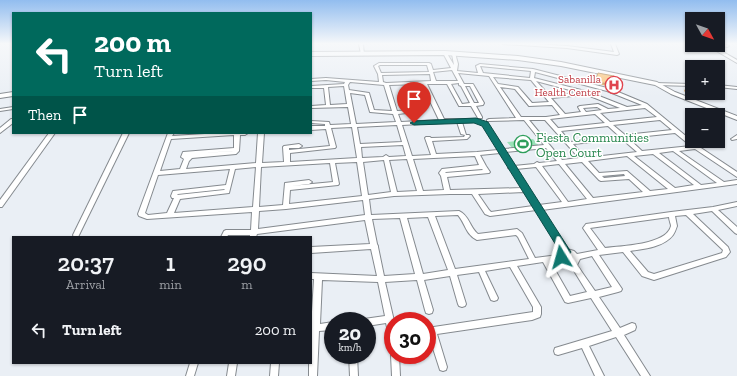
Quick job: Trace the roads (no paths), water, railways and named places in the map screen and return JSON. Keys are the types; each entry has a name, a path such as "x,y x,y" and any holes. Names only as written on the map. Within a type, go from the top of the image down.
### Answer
{"street":[{"path":"451,62 456,70"},
{"path":"455,62 460,84 473,105 478,119"},
{"path":"545,62 657,84 685,85"},
{"path":"421,193 396,113 376,66 379,64 430,64 434,83"},
{"path":"481,74 478,66 480,65 533,70 609,90 647,106 685,138"},
{"path":"380,74 456,70 490,76 532,79 587,93 628,109"},
{"path":"533,70 532,79 564,116"},
{"path":"490,76 519,118"},
{"path":"312,80 326,79 347,83 448,82 471,85 482,103 473,105 460,104 448,82"},
{"path":"312,87 326,87 347,83"},
{"path":"347,83 350,106 355,126 368,217 382,279 387,312"},
{"path":"424,83 442,121"},
{"path":"657,84 673,93 737,118"},
{"path":"497,85 516,88 531,105 553,103"},
{"path":"326,87 328,106"},
{"path":"725,87 737,88"},
{"path":"348,91 367,94 372,111 396,113 415,111 410,95 429,93"},
{"path":"547,97 587,93"},
{"path":"0,96 12,94"},
{"path":"584,114 580,107 598,105 607,111"},
{"path":"312,107 350,106"},
{"path":"487,122 519,118 546,118 647,106"},
{"path":"0,110 12,108"},
{"path":"596,112 641,153"},
{"path":"312,128 459,121 485,117 501,151 538,208 563,254 565,262 603,251 650,245 671,232 674,226 671,214"},
{"path":"546,118 604,180 631,177"},
{"path":"558,130 661,118"},
{"path":"526,119 591,200"},
{"path":"0,131 12,121"},
{"path":"434,156 428,138 430,136 464,134 459,121"},
{"path":"287,164 287,152 333,147 329,128 326,122 312,122"},
{"path":"571,143 676,131"},
{"path":"0,205 51,134"},
{"path":"76,236 126,134"},
{"path":"183,170 187,158 190,156 234,153 236,149 237,134 170,136 141,214 147,217 170,214 286,207 394,194 448,194 526,190"},
{"path":"254,235 261,134"},
{"path":"358,146 406,143"},
{"path":"157,173 183,170 360,159 477,154 547,146"},
{"path":"511,168 689,148"},
{"path":"697,148 737,175"},
{"path":"675,150 723,184"},
{"path":"654,152 699,186"},
{"path":"448,194 444,175 487,172 477,154"},
{"path":"629,155 674,190"},
{"path":"386,158 394,194"},
{"path":"286,207 287,188 336,185 332,161"},
{"path":"537,164 566,204"},
{"path":"170,214 178,197 227,192 233,167"},
{"path":"598,175 625,172 649,194"},
{"path":"474,192 487,212 490,214 737,182"},
{"path":"603,251 586,228 588,226 713,209 737,204"},
{"path":"713,209 737,231"},
{"path":"625,249 645,274 654,277 724,255 726,249 687,212"},
{"path":"224,236 226,233 254,235 368,217 459,213 462,215 471,232 477,237 517,232 533,260"},
{"path":"431,215 453,272 462,304"},
{"path":"402,216 429,310"},
{"path":"312,250 375,246"},
{"path":"313,376 315,328 314,276 382,279 420,277 546,259 572,253 593,294 646,376"},
{"path":"546,259 568,300 621,288 594,254"},
{"path":"436,331 537,314 537,307 512,264"},
{"path":"481,269 494,298"},
{"path":"315,328 324,327"},
{"path":"558,351 618,333 632,327"},
{"path":"584,344 600,376"},
{"path":"436,348 443,367"},
{"path":"190,376 194,364"},
{"path":"231,376 233,364"},
{"path":"274,376 275,364"},
{"path":"353,364 354,376"},
{"path":"395,364 396,376"}],"place":[{"name":"Sabanilla Health Center","path":"614,85"},
{"name":"Fiesta Communities Open Court","path":"523,144"}]}
